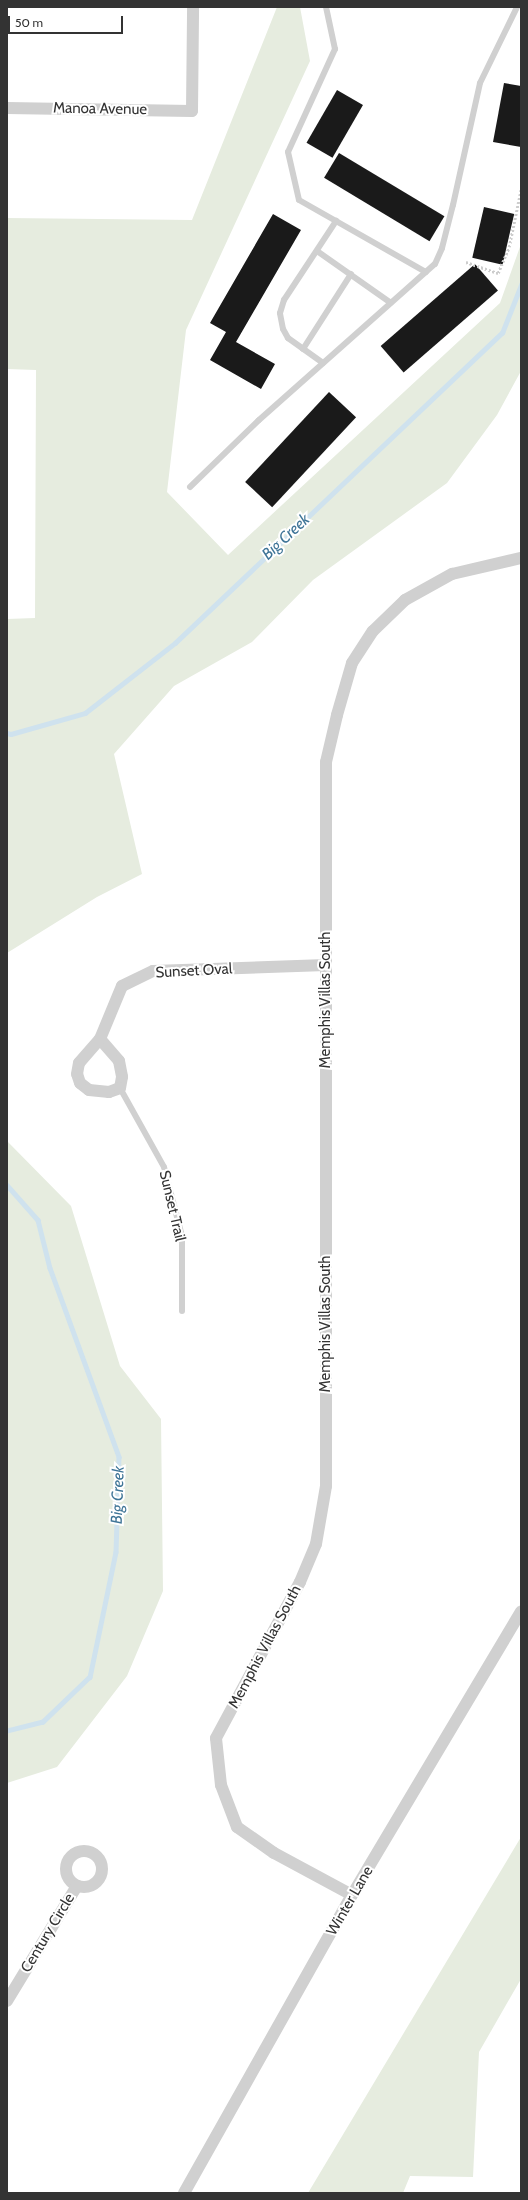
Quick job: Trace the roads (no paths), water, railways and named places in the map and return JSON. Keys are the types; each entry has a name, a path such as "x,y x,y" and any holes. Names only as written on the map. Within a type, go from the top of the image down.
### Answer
{"street":[{"name":"Manoa Avenue","path":"7,108 192,111 193,7"},
{"name":"Memphis Villas South","path":"352,1895 274,1853 237,1827 221,1785 216,1738 300,1582 316,1544 326,1486 326,762 337,715 352,663 373,631 405,600 452,574 521,558"},
{"name":"Sunset Oval","path":"120,1088 99,1092 89,1090 80,1083 77,1074 79,1063 100,1040 122,986 153,971 326,965"},
{"path":"100,1040 119,1061 122,1077 120,1088"},
{"name":"Winter Lane","path":"184,2193 352,1895 521,1612"},
{"name":"Century Circle","path":"7,2001 76,1886"}],"lane":[{"path":"326,7 334,49 288,152 299,200 426,272"},
{"path":"190,487 323,363 435,264 442,248 480,83 517,7"},
{"path":"323,363 288,338 283,330 280,313 284,300 336,221"},
{"path":"317,250 391,303"},
{"path":"303,349 351,274"},
{"name":"Sunset Trail","path":"120,1088 164,1167 182,1236 182,1311"}],"waterway":[{"name":"Big Creek","path":"7,733 11,734 85,713 175,643 502,333 521,285"},
{"name":"Big Creek","path":"7,1185 38,1220 50,1268 119,1457 116,1552 90,1677 43,1722 7,1731"}]}
